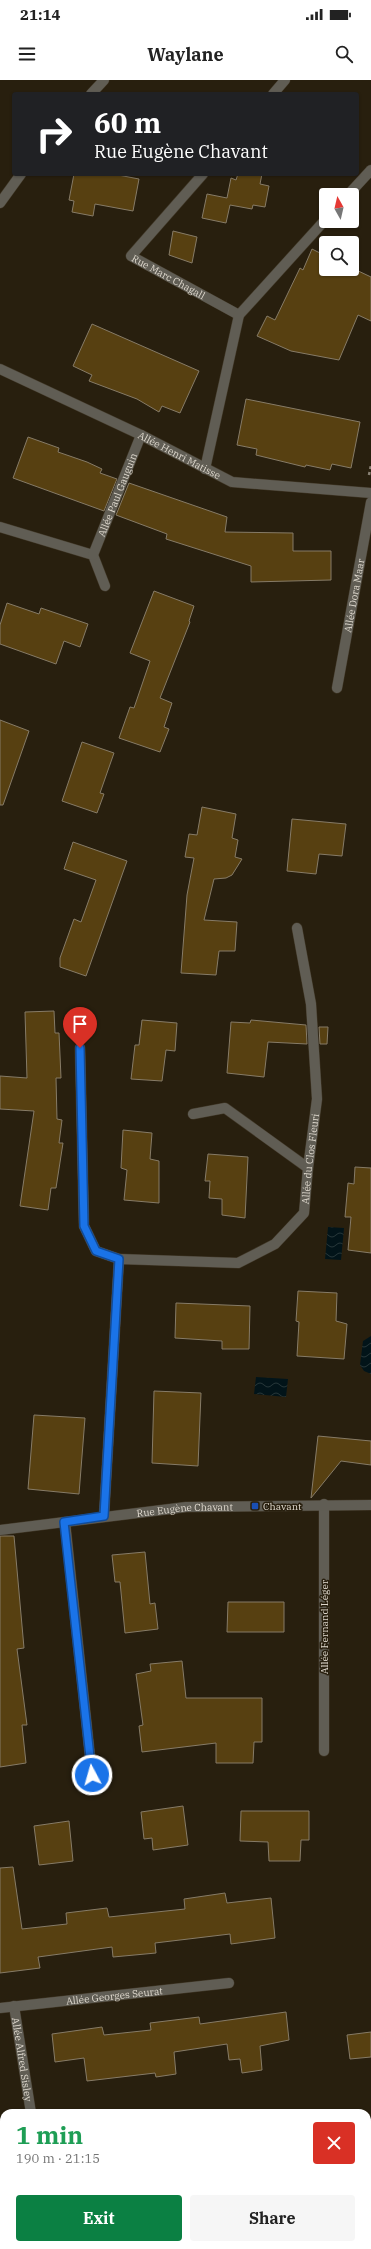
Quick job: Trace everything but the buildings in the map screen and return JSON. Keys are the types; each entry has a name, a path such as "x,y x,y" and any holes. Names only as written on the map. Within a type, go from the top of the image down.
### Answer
{"street":[{"path":"93,92 104,80"},
{"path":"275,92 285,80"},
{"path":"354,188 371,170"},
{"path":"0,203 20,176"},
{"name":"Rue Marc Chagall","path":"201,176 130,256 239,315"},
{"path":"206,469 239,315 319,227"},
{"name":"Allée Henri Matisse","path":"0,369 141,435 232,482 371,493"},
{"name":"Allée Paul Gauguin","path":"93,555 141,435"},
{"name":"Allée Dora Maar","path":"337,688 371,502"},
{"path":"0,527 93,555 105,586"},
{"name":"Allée du Clos Fleuri","path":"80,1048 84,1226 96,1251 119,1259 238,1263 275,1244 304,1213 317,1099 311,1004 297,928"},
{"path":"193,1114 225,1108 308,1168"},
{"path":"104,1516 119,1259"},
{"name":"Rue Eugène Chavant","path":"0,1530 186,1507 324,1504 371,1505"},
{"name":"Allée Fernand Léger","path":"324,1504 324,1751"},
{"path":"64,1522 92,1775"},
{"name":"Allée Georges Seurat","path":"0,2008 229,1983"},
{"name":"Allée Alfred Sisley","path":"14,2006 30,2109"}],"water":[{"path":"328,1227 344,1228 341,1260 325,1259"},
{"path":"371,1336 371,1374 364,1371 360,1365 363,1341"},
{"path":"256,1377 288,1379 286,1397 254,1394"}],"place":[{"name":"Chavant","path":"255,1506"}],"route":[{"path":"80,1048 84,1226 96,1251 119,1259 104,1516 64,1522 92,1775"}]}
